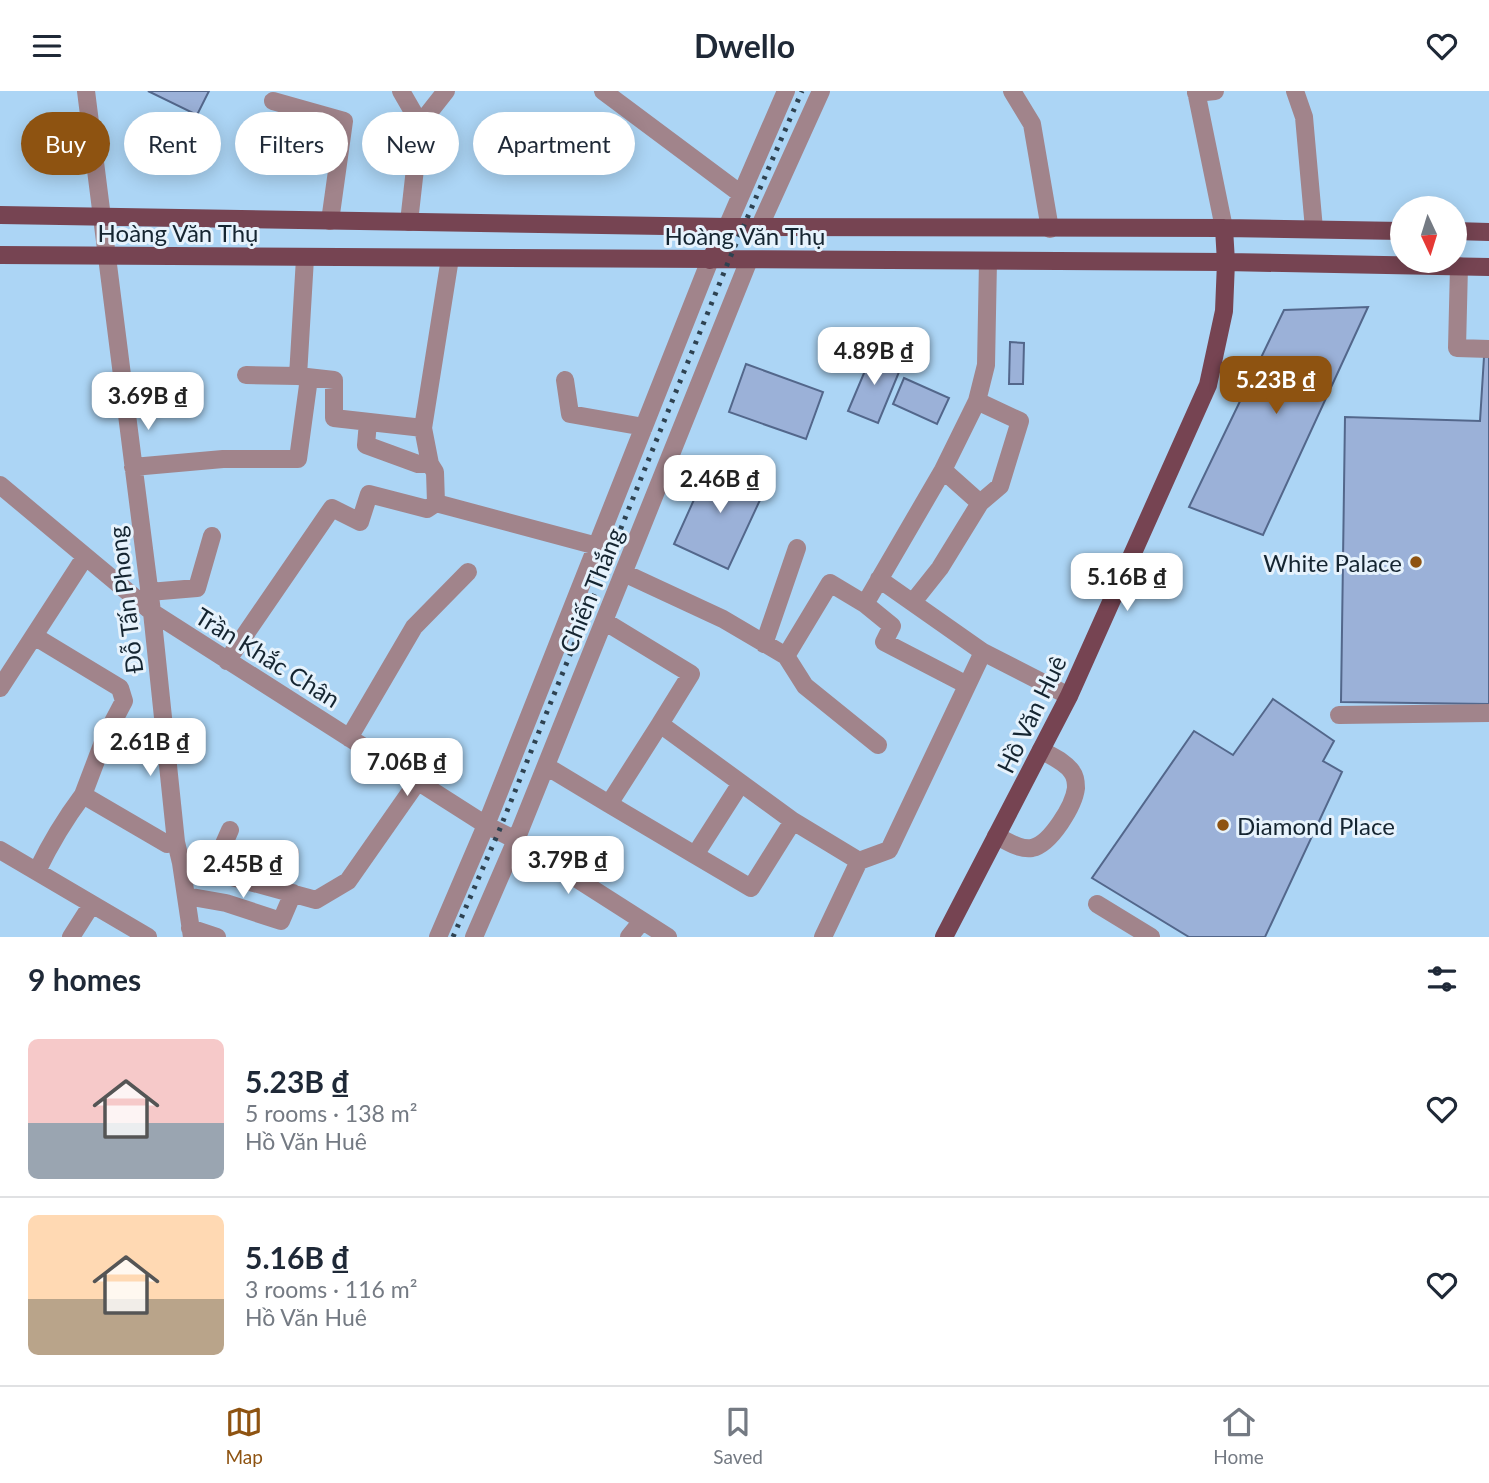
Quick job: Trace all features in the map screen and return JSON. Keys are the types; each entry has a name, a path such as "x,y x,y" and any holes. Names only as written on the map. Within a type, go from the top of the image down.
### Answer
{"main road":[{"name":"Hoàng Văn Thụ","path":"0,215 759,228 1390,231"},
{"path":"710,260 727,227"},
{"path":"749,260 759,228"},
{"name":"Hồ Văn Huê","path":"944,937 1069,696 1208,385 1224,311 1224,228"},
{"path":"1467,231 1489,232"},
{"name":"Hoàng Văn Thụ","path":"0,255 1390,265"},
{"name":"Hoàng Văn Thụ","path":"1467,266 1489,267"}],"street":[{"name":"Đỗ Tấn Phong","path":"86,91 152,612 176,842 191,932"},
{"path":"401,91 413,112"},
{"path":"429,112 446,91"},
{"path":"603,91 741,194"},
{"path":"759,228 821,91"},
{"path":"1012,91 1031,124 1050,229"},
{"path":"1215,91 1196,92 1224,228"},
{"path":"1295,91 1304,117 1314,229"},
{"path":"727,227 783,92"},
{"path":"273,101 344,121 330,221"},
{"path":"409,222 414,175"},
{"path":"133,467 223,459 298,459 304,377 305,258"},
{"path":"436,503 435,472 430,464 423,428 450,258"},
{"name":"Chiến Thắng","path":"438,937 486,825 710,260"},
{"name":"Chiến Thắng","path":"474,937 516,840 749,260"},
{"path":"865,604 943,470 977,401 986,365 988,261"},
{"path":"1459,273 1457,348 1489,349"},
{"path":"246,375 334,380 334,418 423,428"},
{"path":"565,380 570,414 644,427"},
{"path":"913,602 940,568 981,503 1000,486 1020,421 977,401"},
{"path":"368,422 366,445 418,464 430,464"},
{"path":"943,470 981,503"},
{"name":"Trần Khắc Chân","path":"0,485 152,612 667,937"},
{"path":"228,661 332,508 360,522 369,494 427,509 436,503 597,546"},
{"path":"149,592 197,588 212,536"},
{"path":"764,643 797,548"},
{"path":"0,688 85,557"},
{"path":"349,738 414,627 468,572"},
{"path":"624,573 723,619 786,656 805,686 878,745"},
{"path":"879,579 983,652 1069,696"},
{"path":"786,656 830,583 865,604 892,626 884,642 967,685"},
{"path":"604,621 691,674 609,804"},
{"path":"34,636 121,688 124,701 105,737 83,795 67,815 37,871"},
{"path":"823,937 859,861 889,850 983,652"},
{"path":"1339,715 1489,713"},
{"path":"660,724 793,821 859,861"},
{"path":"105,737 130,749"},
{"path":"996,836 1021,848 1033,848 1049,839 1060,825 1076,788 1075,778 1067,766 1041,750"},
{"path":"546,766 751,888 793,821"},
{"path":"181,863 316,900 348,881 418,781"},
{"path":"695,855 741,783"},
{"path":"83,795 167,843 176,842"},
{"path":"212,871 230,830"},
{"path":"0,851 148,937"},
{"path":"275,888 290,853"},
{"path":"186,896 226,903 281,921 293,893"},
{"path":"71,937 92,904"},
{"path":"1097,904 1152,937"},
{"path":"629,937 642,921"},
{"path":"191,932 217,937"}],"building":[{"path":"148,91 209,91 198,112 191,112"},
{"path":"1368,307 1263,535 1189,507 1284,310"},
{"path":"1010,342 1024,343 1023,384 1009,384"},
{"path":"875,347 892,354 886,367 899,372 878,423 848,411"},
{"name":"White Palace","path":"1484,357 1489,357 1489,704 1341,702 1345,417 1480,421"},
{"path":"746,364 823,392 806,439 729,412"},
{"path":"904,378 949,398 937,424 893,404"},
{"path":"711,462 766,487 728,569 674,544"},
{"name":"Diamond Place","path":"1273,699 1334,741 1323,761 1342,772 1265,937 1189,937 1092,878 1194,731 1233,755"}],"railway":[{"path":"453,937 499,831 729,260 802,91"}],"place":[{"name":"White Palace","path":"1416,562"},
{"name":"Diamond Place","path":"1223,825"}]}
